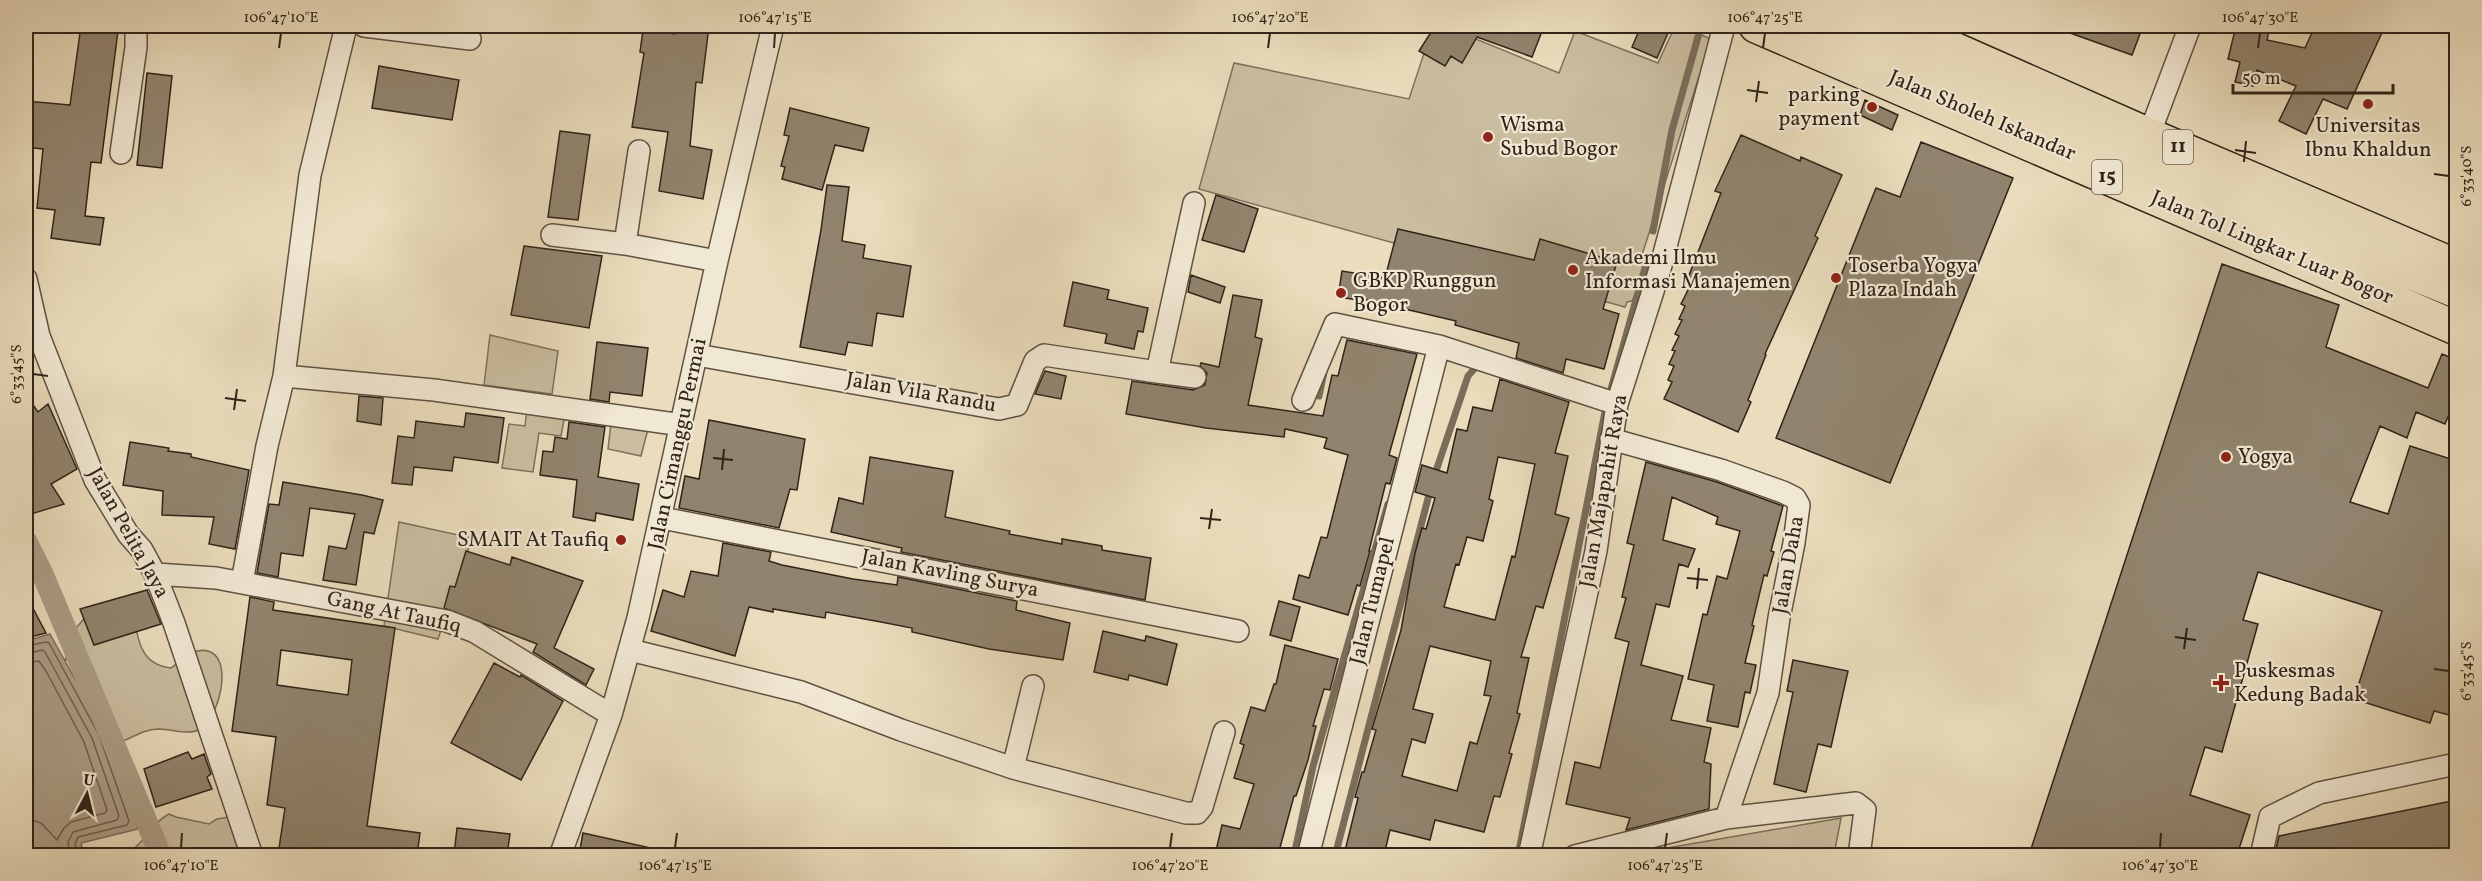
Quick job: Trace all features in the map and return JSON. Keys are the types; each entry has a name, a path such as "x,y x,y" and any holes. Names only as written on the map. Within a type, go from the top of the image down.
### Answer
{"highway":[{"name":"Jalan Tol Lingkar Luar Bogor","path":"1756,26 2457,328"},
{"name":"Jalan Sholeh Iskandar","path":"1774,26 2457,318"},
{"name":"Jalan Tol Lingkar Luar Bogor","path":"1832,26 2259,210 2457,291"},
{"name":"11","path":"1902,26 2149,135 2457,266"}],"street":[{"path":"121,153 136,46 134,26"},
{"path":"242,582 267,446 284,376 310,175 346,26"},
{"path":"364,26 470,39"},
{"name":"Jalan Cimanggu Permai","path":"560,855 611,715 630,650 662,518 717,261 773,26"},
{"name":"Jalan Majapahit Raya","path":"1528,855 1596,550 1611,439 1609,403 1660,269 1724,26"},
{"path":"2149,135 2190,26"},
{"path":"625,244 639,151"},
{"path":"1194,203 1157,372 1195,377"},
{"path":"552,236 625,244 717,261"},
{"name":"Jalan Pelita Jaya","path":"26,279 39,336 95,480 128,534 142,550 155,574 178,632 252,855"},
{"path":"1304,400 1335,324 1609,403"},
{"name":"Jalan Tumapel","path":"1308,855 1438,352"},
{"name":"Jalan Vila Randu","path":"697,355 999,409 1017,405 1035,361 1044,355 1157,372"},
{"path":"284,376 434,390 682,425"},
{"name":"Jalan Daha","path":"1611,439 1721,470 1784,492 1795,498 1799,505 1768,693 1726,818"},
{"name":"Jalan Kavling Surya","path":"662,518 1238,631"},
{"name":"Gang At Taufiq","path":"155,574 242,582 409,613 462,626 611,715"},
{"path":"630,650 801,692 901,730 1013,768 1186,813 1197,813 1204,801 1224,732"},
{"path":"1013,768 1033,686"},
{"path":"2261,855 2270,817 2319,793 2457,764"},
{"path":"1575,855 1726,818 1859,804 1865,810 1859,855"}],"shaded area":[{"name":"Wisma Subud Bogor","path":"1433,26 1444,26 1559,73 1575,31 1658,63 1675,26 1711,39 1642,255 1646,260 1632,301 1627,302 1625,307 1199,189 1234,63 1409,99"},
{"path":"490,335 558,351 552,394 484,385"},
{"path":"527,409 565,415 561,436 539,433 533,472 502,468 509,424 525,426"},
{"path":"611,423 648,429 641,456 608,449"},
{"path":"399,522 472,538 438,639 384,626"},
{"path":"89,613 135,621 138,638 144,652 154,663 162,666 171,668 186,656 197,651 210,652 217,658 222,682 208,722 196,731 153,730 103,746 82,707 88,699 90,681 73,659 65,660 76,628"},
{"path":"169,814 209,824 217,819 229,817 252,856 90,856 108,848 131,851 163,817"},
{"path":"1841,818 1834,855 1627,855"}],"water":[{"path":"50,634 105,733 138,829 81,843 84,855 38,855 26,837 26,641"}],"building":[{"path":"81,26 118,31 101,163 91,162 85,216 104,218 100,245 51,238 55,210 37,208 43,149 26,147 26,101 70,105"},
{"path":"676,26 709,26 702,83 696,82 690,146 712,150 703,199 659,191 668,132 632,127 644,53 640,52 643,30 675,34"},
{"path":"1435,26 1544,26 1532,57 1477,37 1462,63 1451,56 1445,66 1419,51"},
{"path":"1641,26 1671,26 1657,58 1632,47"},
{"path":"2057,26 2143,26 2132,55 2056,28"},
{"path":"2236,26 2270,26 2267,40 2305,48 2315,26 2385,26 2347,109 2323,99 2306,134 2279,121 2296,86 2257,70 2253,86 2235,82 2240,62 2228,59"},
{"path":"379,66 459,80 452,120 372,108"},
{"path":"147,73 172,76 162,168 137,165"},
{"name":"parking payment","path":"1865,100 1898,115 1892,130 1860,115"},
{"path":"790,108 869,128 863,151 835,145 822,190 782,179 785,167 781,166 789,136 784,135"},
{"path":"560,131 590,135 578,220 548,217"},
{"path":"1741,135 1800,161 1801,157 1842,175 1815,236 1818,238 1765,354 1748,400 1751,402 1738,432 1664,399 1672,382 1668,380 1674,366 1669,364 1675,351 1672,350 1679,336 1675,334 1682,320 1679,319 1685,306 1681,304 1688,290 1684,288 1721,193 1715,191"},
{"path":"1921,142 2013,178 1890,483 1776,438 1876,188 1900,197"},
{"path":"827,185 849,187 842,241 865,245 863,258 911,266 903,317 877,313 872,346 848,342 845,355 800,347"},
{"path":"1216,195 1258,209 1244,252 1202,240"},
{"path":"1398,229 1534,260 1540,239 1617,262 1603,309 1619,314 1604,369 1566,359 1563,373 1516,358 1519,343 1455,325 1456,321 1358,298 1358,300 1338,297 1342,271 1385,278"},
{"path":"524,246 602,256 589,328 511,315"},
{"path":"2222,264 2339,305 2326,347 2428,388 2442,354 2457,360 2457,395 2445,424 2416,412 2407,438 2380,426 2350,502 2388,514 2410,446 2457,461 2457,717 2434,711 2430,723 2354,699 2382,611 2258,572 2243,620 2258,624 2222,752 2205,747 2190,795 2250,815 2237,855 2029,855"},
{"path":"1191,275 1225,287 1220,303 1188,292"},
{"path":"1073,282 1109,290 1107,299 1148,308 1143,332 1138,331 1134,349 1105,343 1107,334 1064,326"},
{"path":"1233,295 1262,300 1255,337 1262,339 1248,405 1323,416 1332,375 1338,376 1347,340 1417,354 1389,455 1397,458 1390,484 1386,483 1385,486 1360,586 1357,585 1348,615 1293,599 1299,575 1309,578 1321,537 1327,538 1348,455 1324,448 1327,438 1285,429 1284,437 1206,428 1126,414 1132,381 1193,390 1205,385 1207,373 1200,366 1201,363 1219,367"},
{"path":"597,342 648,348 642,396 610,392 609,402 590,399"},
{"path":"1045,371 1066,376 1061,399 1035,394"},
{"path":"1500,379 1569,402 1555,453 1568,456 1555,514 1569,518 1543,608 1536,606 1521,657 1529,658 1517,713 1520,714 1509,753 1512,754 1500,797 1494,796 1484,832 1435,820 1430,840 1390,830 1384,855 1344,855 1358,798 1355,797 1376,730 1372,729 1401,630 1415,553 1422,528 1426,529 1435,498 1415,492 1422,465 1447,473 1457,429 1467,431 1473,407 1492,411","holes":["1498,457 1535,464 1515,557 1512,556 1495,620 1444,607 1456,564 1459,565 1467,537 1483,541 1493,501 1489,499","1430,646 1491,661 1484,695 1491,696 1477,744 1470,742 1457,791 1402,776 1412,739 1425,743 1433,714 1413,709"]},
{"path":"26,395 38,412 48,404 77,469 51,484 64,504 31,514 26,508"},
{"path":"359,396 383,398 381,425 357,421"},
{"path":"466,413 504,418 498,463 454,457 452,471 414,467 412,485 392,483 398,436 414,438 416,421 464,427"},
{"path":"709,420 805,439 797,490 790,489 779,528 679,508 685,476 699,479"},
{"path":"569,422 605,427 598,477 639,484 633,520 596,513 595,521 573,517 577,480 540,475 543,451 553,452 555,437 567,439"},
{"path":"130,442 169,448 168,451 191,454 191,457 249,470 235,549 209,544 214,517 162,515 163,491 123,485"},
{"path":"870,457 953,471 945,517 1010,531 1009,534 1062,544 1062,539 1102,546 1102,550 1151,558 1145,600 901,552 902,548 831,532 839,498 863,504"},
{"path":"1646,462 1717,482 1783,506 1771,551 1774,552 1767,576 1764,575 1752,625 1754,626 1745,663 1756,665 1750,693 1745,692 1738,727 1707,721 1714,685 1688,679 1703,614 1707,615 1717,576 1727,579 1740,531 1716,524 1718,517 1672,497 1663,540 1695,549 1688,567 1679,564 1669,607 1656,604 1641,665 1683,676 1671,720 1711,728 1704,762 1711,764 1709,809 1626,830 1630,818 1566,804 1575,762 1600,768 1629,642 1615,638 1626,598 1622,597 1634,545 1627,543"},
{"path":"283,482 383,500 374,534 364,532 356,585 323,580 329,546 346,549 355,514 310,508 303,556 281,553 278,577 257,573 269,504 279,505"},
{"path":"723,543 771,552 769,561 782,565 897,585 898,577 1017,601 1016,610 1070,623 1063,660 989,649 912,632 912,628 826,612 825,618 749,607 735,656 651,631 663,590 684,597 691,571 718,576"},
{"path":"466,551 510,565 512,557 583,581 554,648 594,669 586,685 533,652 537,644 444,608 450,586 455,587"},
{"path":"147,590 161,624 94,645 80,609"},
{"path":"26,595 46,633 26,638"},
{"path":"250,597 274,602 273,610 395,628 367,826 420,833 417,855 278,855 285,808 267,805 276,737 232,731","holes":["281,650 352,660 348,695 277,685"]},
{"path":"1279,601 1300,607 1291,641 1270,635"},
{"path":"1103,631 1145,641 1146,636 1177,644 1167,685 1129,675 1128,680 1094,672"},
{"path":"1285,645 1338,659 1330,690 1324,689 1313,726 1316,726 1308,760 1296,796 1294,796 1278,855 1215,855 1222,825 1240,829 1254,784 1234,778 1244,745 1240,743 1251,707 1265,711 1274,684 1276,684"},
{"path":"1793,660 1848,671 1831,747 1818,744 1806,792 1774,784 1793,692 1787,691"},
{"path":"494,663 520,677 521,675 563,701 521,780 451,743"},
{"path":"188,752 192,759 204,754 211,774 207,777 212,789 156,807 144,769"},
{"path":"2457,800 2457,855 2277,855 2279,836"},
{"path":"457,828 510,834 507,855 454,855"},
{"path":"583,833 651,848 650,855 579,855"}],"waterway":[{"path":"1653,231 1672,130 1701,26"},
{"path":"1518,856 1606,407 1645,268"},
{"path":"1434,477 1468,376 1475,368"},
{"path":"1319,396 1324,372"},
{"path":"1335,856 1431,487"},
{"path":"1294,856 1313,766 1388,504"},
{"path":"26,541 43,575 161,856"}],"place":[{"name":"Universitas Ibnu Khaldun","path":"2368,104"},
{"name":"parking payment","path":"1872,107"},
{"name":"Wisma Subud Bogor","path":"1488,137"},
{"name":"Akademi Ilmu Informasi Manajemen","path":"1573,270"},
{"name":"Toserba Yogya Plaza Indah","path":"1836,278"},
{"name":"GBKP Runggun Bogor","path":"1341,293"},
{"name":"Yogya","path":"2226,457"},
{"name":"SMAIT At Taufiq","path":"621,540"},
{"name":"Puskesmas Kedung Badak","path":"2221,683"}]}
